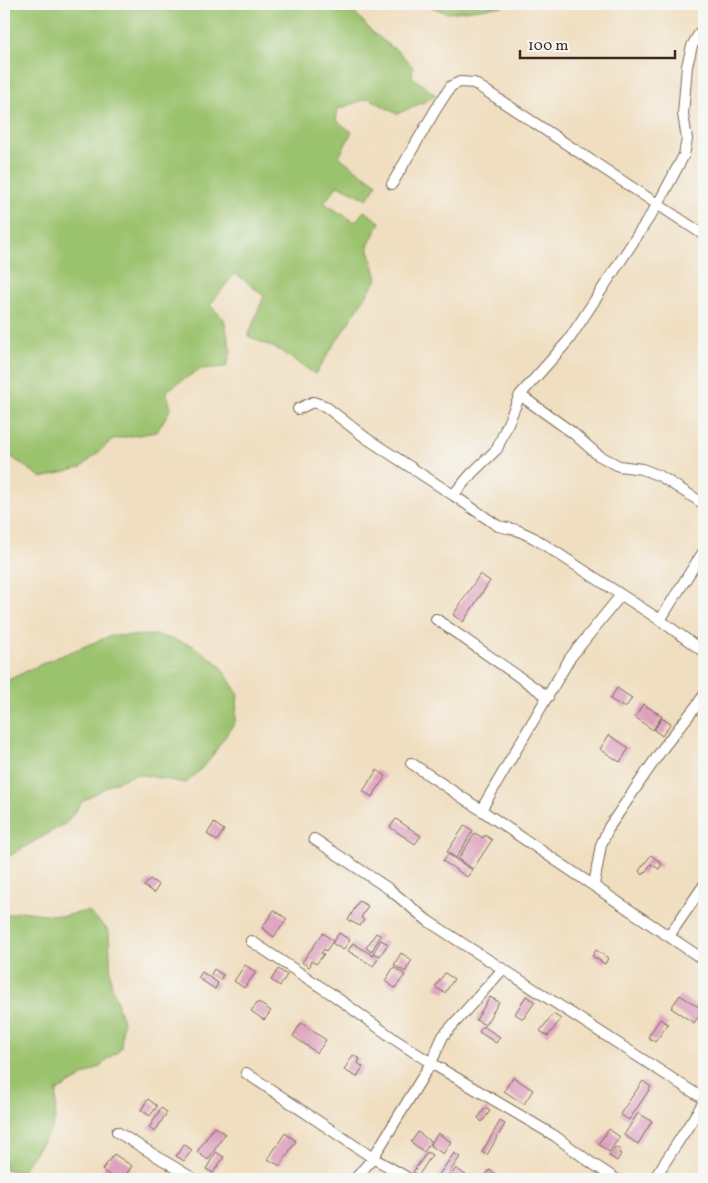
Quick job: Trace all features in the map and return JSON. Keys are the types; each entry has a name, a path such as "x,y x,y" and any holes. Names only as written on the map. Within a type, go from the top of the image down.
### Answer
{"street":[{"path":"453,495 497,449 520,395 568,341 658,204 684,155 687,138 683,114 687,66 692,46 704,25"},
{"path":"392,184 451,86 460,82 474,83 704,235"},
{"path":"520,395 572,433 598,455 619,466 642,468 660,476 704,504"},
{"path":"298,409 313,402 325,406 366,438 498,526 517,530 534,538 660,620 704,652"},
{"path":"660,620 704,551"},
{"path":"481,810 570,658 621,595"},
{"path":"436,619 548,697"},
{"path":"594,885 602,845 608,827 663,748 704,695"},
{"path":"411,764 704,960"},
{"path":"314,839 389,889 428,921 468,948 704,1100 654,1179"},
{"path":"669,936 704,885"},
{"path":"251,942 333,995 397,1041 555,1136 616,1179"},
{"path":"355,1179 374,1158 431,1063 440,1041 449,1028 503,969"},
{"path":"246,1073 374,1158 410,1179"},
{"path":"117,1132 194,1179"}],"green space":[{"path":"4,4 348,4 373,33 400,53 413,67 412,77 437,96 397,114 369,98 338,109 336,120 352,132 339,157 377,184 367,199 338,185 324,203 355,222 364,211 380,222 368,246 377,279 315,374 281,351 248,336 264,296 235,273 210,305 224,319 231,352 226,367 200,369 166,391 171,408 157,432 113,439 82,467 42,478 4,452"},
{"path":"423,4 501,4 503,6 448,13"},
{"path":"157,635 192,645 219,664 238,694 235,722 208,762 186,783 137,774 113,783 83,801 66,823 4,859 4,682 48,661 110,636"},
{"path":"20,911 63,916 88,911 109,931 111,983 123,1022 121,1048 99,1067 57,1091 53,1127 21,1172 4,1169 4,916"}],"building":[{"path":"480,574 490,581 463,622 453,615"},
{"path":"617,688 632,698 625,708 610,699"},
{"path":"643,704 662,716 653,730 635,717"},
{"path":"662,718 671,723 662,736 654,730"},
{"path":"609,735 629,748 620,762 600,749"},
{"path":"377,770 386,776 372,797 363,791"},
{"path":"396,819 421,836 415,844 390,827"},
{"path":"214,823 224,830 217,841 207,834"},
{"path":"465,825 473,831 456,858 447,852"},
{"path":"475,833 483,838 485,835 492,840 473,869 458,859"},
{"path":"448,854 472,870 467,877 443,861"},
{"path":"651,855 662,864 659,869 651,864 643,875 639,871"},
{"path":"150,879 159,885 154,893 144,886"},
{"path":"359,901 368,906 361,918 364,920 360,926 348,920"},
{"path":"274,910 287,919 274,937 262,928"},
{"path":"323,933 333,941 326,951 324,949 321,953 324,954 316,964 311,961 309,967 302,962"},
{"path":"339,933 350,940 343,950 332,943"},
{"path":"376,933 381,936 371,952 366,948"},
{"path":"381,940 388,944 380,956 373,953"},
{"path":"353,943 378,959 373,966 348,951"},
{"path":"596,950 608,958 605,964 592,956"},
{"path":"401,953 412,960 405,972 394,965"},
{"path":"245,965 256,972 244,988 234,981"},
{"path":"394,967 405,975 395,988 385,981"},
{"path":"214,969 223,975 220,980 211,974"},
{"path":"278,969 287,975 280,986 271,980"},
{"path":"202,972 218,983 215,989 198,978"},
{"path":"445,973 454,979 445,993 435,987"},
{"path":"680,995 703,1010 694,1023 671,1008"},
{"path":"526,996 535,1002 523,1019 515,1014"},
{"path":"490,997 499,1002 485,1025 476,1020"},
{"path":"258,1002 271,1011 264,1020 251,1011"},
{"path":"553,1014 561,1019 548,1036 540,1031"},
{"path":"660,1019 668,1024 655,1042 648,1037"},
{"path":"301,1023 326,1040 317,1053 293,1036"},
{"path":"483,1026 500,1037 496,1043 479,1032"},
{"path":"353,1055 360,1059 358,1063 363,1067 357,1077 344,1070"},
{"path":"513,1077 533,1090 524,1104 504,1091"},
{"path":"643,1081 651,1087 629,1120 620,1114"},
{"path":"148,1099 157,1106 150,1116 141,1110"},
{"path":"161,1108 167,1112 155,1132 149,1128"},
{"path":"485,1108 490,1111 482,1122 478,1118"},
{"path":"638,1113 652,1121 638,1144 624,1135"},
{"path":"500,1121 505,1124 487,1155 482,1152"},
{"path":"214,1127 225,1134 208,1160 197,1152"},
{"path":"609,1129 620,1137 609,1152 598,1144"},
{"path":"418,1132 431,1142 424,1152 411,1142"},
{"path":"285,1133 296,1141 280,1166 268,1159"},
{"path":"438,1133 451,1142 443,1154 430,1145"},
{"path":"184,1144 192,1150 184,1161 176,1156"},
{"path":"615,1147 621,1150 617,1161 609,1156"},
{"path":"216,1152 224,1157 213,1173 206,1169"},
{"path":"427,1152 432,1155 418,1176 413,1172"},
{"path":"454,1153 460,1157 445,1179 436,1179"},
{"path":"114,1154 132,1166 123,1179 115,1179 102,1170"},
{"path":"456,1168 467,1176 465,1179 448,1179"},
{"path":"489,1170 501,1177 500,1179 483,1179"}]}
